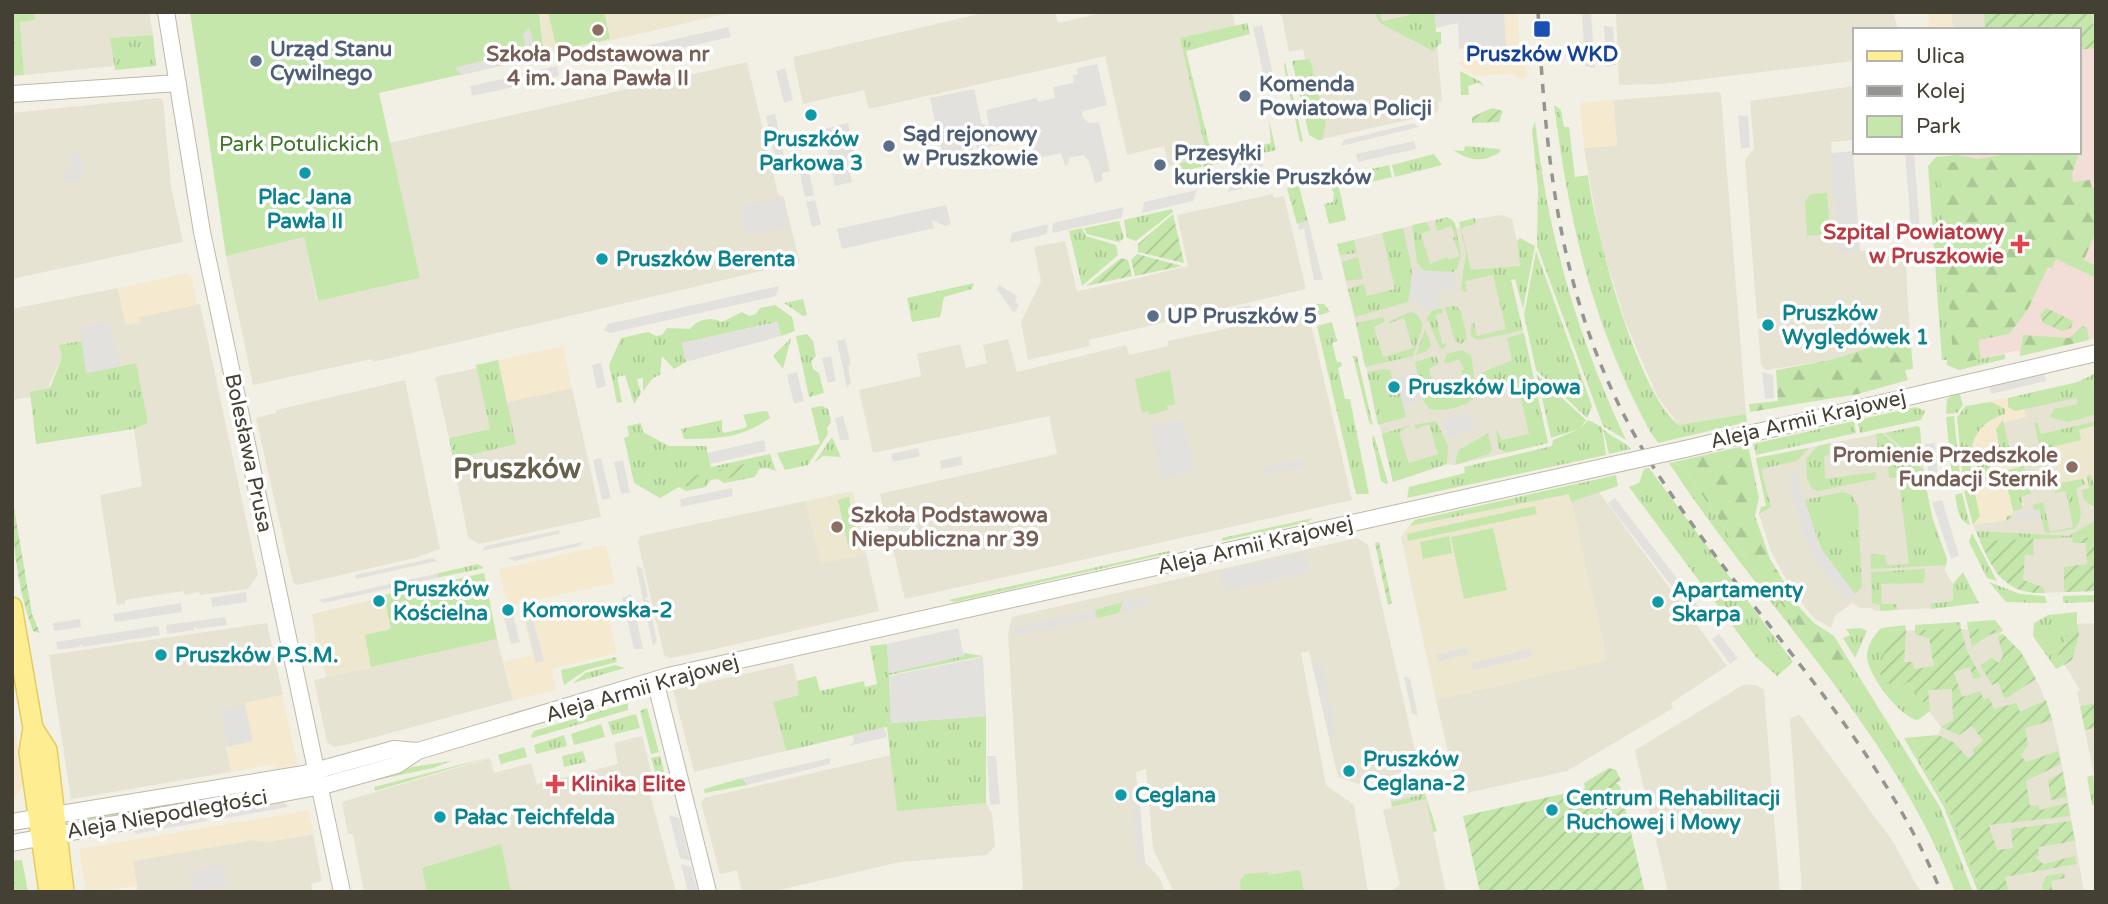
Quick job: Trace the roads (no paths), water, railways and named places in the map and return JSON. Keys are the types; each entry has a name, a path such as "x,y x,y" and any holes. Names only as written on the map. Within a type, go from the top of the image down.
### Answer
{"main road":[{"path":"12,607 33,728 29,752 64,892"},
{"path":"48,825 48,892"}],"street":[{"name":"Bolesława Prusa","path":"166,12 202,232 342,892"},
{"path":"12,94 178,83"},
{"name":"Aleja Armii Krajowej","path":"320,779 394,749 418,751 656,680 1685,449 2096,353"},
{"path":"656,680 708,892"},
{"name":"Aleja Niepodległości","path":"12,822 48,825 320,779"},
{"name":"Aleja Niepodległości","path":"12,843 48,825"}],"railway":[{"path":"1538,12 1547,133 1565,248 1579,303 1598,358 1623,413 1654,468 1690,521 1845,725 1881,778 1913,834 1941,892"}],"place":[{"name":"Pruszków WKD","path":"1542,29"},
{"name":"Szkoła Podstawowa nr 4 im. Jana Pawła II","path":"598,30"},
{"name":"Urząd Stanu Cywilnego","path":"256,61"},
{"name":"Komenda Powiatowa Policji","path":"1245,96"},
{"name":"Pruszków Parkowa 3","path":"811,115"},
{"name":"Sąd rejonowy w Pruszkowie","path":"889,146"},
{"name":"Przesyłki kurierskie Pruszków","path":"1160,165"},
{"name":"Plac Jana Pawła II","path":"305,173"},
{"name":"Szpital Powiatowy w Pruszkowie","path":"2020,244"},
{"name":"Pruszków Berenta","path":"602,259"},
{"name":"UP Pruszków 5","path":"1153,316"},
{"name":"Pruszków Wyględówek 1","path":"1768,325"},
{"name":"Pruszków Lipowa","path":"1394,387"},
{"name":"Promienie Przedszkole Fundacji Sternik","path":"2072,467"},
{"name":"Szkoła Podstawowa Niepubliczna nr 39","path":"837,527"},
{"name":"Pruszków Kościelna","path":"379,601"},
{"name":"Apartamenty Skarpa","path":"1658,602"},
{"name":"Komorowska-2","path":"508,610"},
{"name":"Pruszków P.S.M.","path":"161,655"},
{"name":"Pruszków Ceglana-2","path":"1349,771"},
{"name":"Klinika Elite","path":"555,784"},
{"name":"Ceglana","path":"1121,795"},
{"name":"Centrum Rehabilitacji Ruchowej i Mowy","path":"1552,810"},
{"name":"Pałac Teichfelda","path":"440,817"}],"district":[{"name":"Pruszków","path":"517,468"}],"park label":[{"name":"Park Potulickich","path":"299,144"}]}
